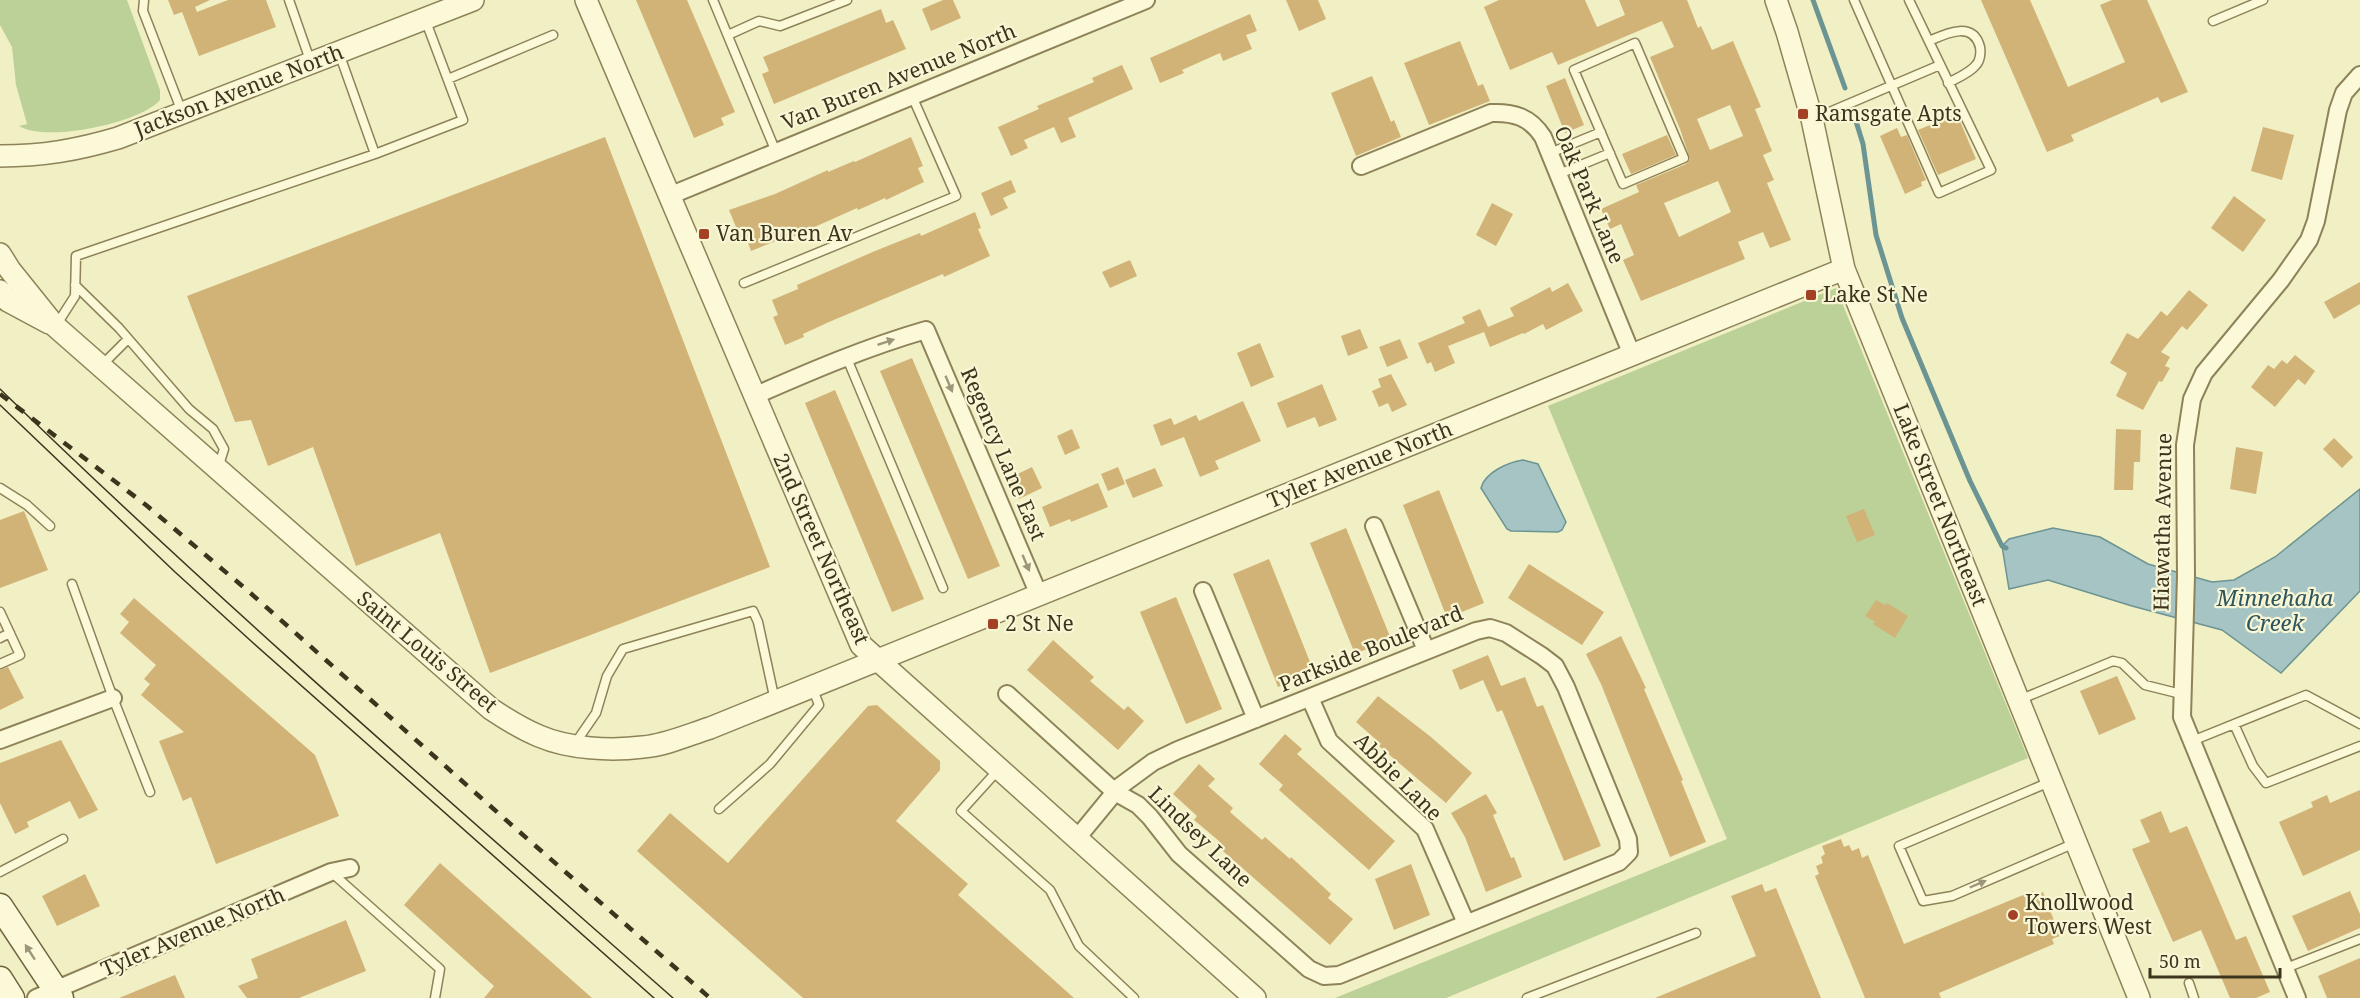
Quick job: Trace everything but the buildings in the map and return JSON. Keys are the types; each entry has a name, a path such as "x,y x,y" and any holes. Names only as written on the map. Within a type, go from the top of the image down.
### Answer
{"main road":[{"path":"0,906 51,995"},
{"path":"0,979 12,998"}],"street":[{"name":"2nd Street Northeast","path":"586,0 861,645 1078,837 1255,998"},
{"name":"Van Buren Avenue North","path":"669,196 1146,0"},
{"name":"Lake Street Northeast","path":"1776,0 1812,119 1844,269 2139,998"},
{"name":"Jackson Avenue North","path":"0,156 55,154 118,138 468,1"},
{"name":"Hiawatha Avenue","path":"2297,998 2182,717 2186,576 2185,445 2192,399 2204,372 2282,280 2309,240 2316,221 2337,110 2344,93 2360,75"},
{"name":"Oak Park Lane","path":"1361,166 1491,113 1508,112 1530,122 1543,137 1550,153 1632,356"},
{"name":"Saint Louis Street","path":"0,254 55,326 491,709 541,737 574,745 608,749 645,747 687,736 876,660"},
{"name":"Tyler Avenue North","path":"876,660 1844,269"},
{"name":"Saint Louis Street","path":"0,291 8,301 55,326"},
{"name":"Regency Lane East","path":"846,356 886,341 926,330 1039,595"},
{"path":"754,396 846,356"},
{"path":"1374,526 1426,650"},
{"path":"1203,591 1256,719"},
{"name":"Parkside Boulevard","path":"1078,837 1115,792 1137,772 1153,762 1476,631 1490,628 1506,633 1555,666 1566,687 1628,839 1629,852 1618,862 1339,975"},
{"name":"Lindsey Lane","path":"1007,694 1115,792 1138,805 1179,854 1309,969 1324,976 1339,975"},
{"path":"0,740 113,698"},
{"name":"Abbie Lane","path":"1310,698 1329,741 1425,829 1466,923"},
{"name":"Tyler Avenue North","path":"51,995 331,872 350,868"}],"lane":[{"path":"144,0 143,11 182,112"},
{"path":"289,0 311,63"},
{"path":"713,0 776,152"},
{"path":"728,35 759,21 780,26 847,0"},
{"path":"1854,0 1939,193 1991,170 1909,0"},
{"path":"2213,21 2264,0"},
{"path":"55,326 75,296 76,256 375,154 463,120 425,19"},
{"path":"1929,41 1954,31 1961,31 1967,32 1977,41 1980,56 1976,66 1948,83"},
{"path":"448,79 553,35"},
{"path":"1635,43 1684,158 1623,184 1610,153 1574,70 1635,43"},
{"path":"339,53 375,154"},
{"path":"1812,119 1940,65"},
{"path":"744,283 956,196 912,96"},
{"path":"1550,153 1601,132"},
{"path":"1559,174 1610,153"},
{"path":"75,285 128,339 189,409 213,429 224,450 217,469"},
{"path":"101,367 128,339"},
{"path":"846,356 944,588"},
{"path":"0,488 27,505 50,526"},
{"path":"72,584 150,792"},
{"path":"574,745 596,713 607,676 623,649 753,611 758,622 775,701"},
{"path":"0,612 20,655 0,664"},
{"path":"0,638 10,633"},
{"path":"2019,700 2114,661 2122,663 2145,685 2181,694"},
{"path":"719,809 770,764 819,705 812,686"},
{"path":"2192,741 2306,695 2360,724"},
{"path":"2234,724 2253,766 2266,783 2360,746"},
{"path":"1000,769 961,811 1050,890 1079,946 1134,998"},
{"path":"2052,781 1899,846 1923,901 1952,896 2076,842"},
{"path":"0,872 63,839"},
{"path":"331,872 440,969 435,998"},
{"path":"1527,998 1543,995 1696,933"},
{"path":"2286,968 2360,939"},
{"path":"2189,983 2194,998"}],"green space":[{"path":"0,0 127,0 160,90 160,100 134,116 92,128 49,132 32,131 19,126 27,124 16,85 12,47 0,25"},
{"path":"1836,288 2028,758 1446,998 1335,998 1727,839 1548,406"}],"water":[{"path":"1523,460 1538,464 1566,522 1562,530 1558,532 1507,529 1481,488 1483,482 1492,473 1511,463"},
{"name":"Minnehaha Creek","path":"2360,489 2360,591 2281,673 2222,630 2048,580 2009,589 2002,546 2009,539 2053,528 2100,537 2148,564 2212,582 2234,580 2275,557"}],"waterway":[{"path":"1813,0 1845,88"},
{"path":"1855,118 1863,144 1876,235 1902,318 1970,481 2002,546 2006,548"}],"tram line":[{"path":"0,389 248,622 673,998"},
{"path":"0,405 251,641 654,998"}],"railway":[{"path":"0,394 146,505 247,590 710,998"}],"place":[{"name":"Ramsgate Apts","path":"1803,114"},
{"name":"Van Buren Av","path":"704,234"},
{"name":"Lake St Ne","path":"1811,295"},
{"name":"2 St Ne","path":"993,624"},
{"name":"Knollwood Towers West","path":"2013,915"}]}
